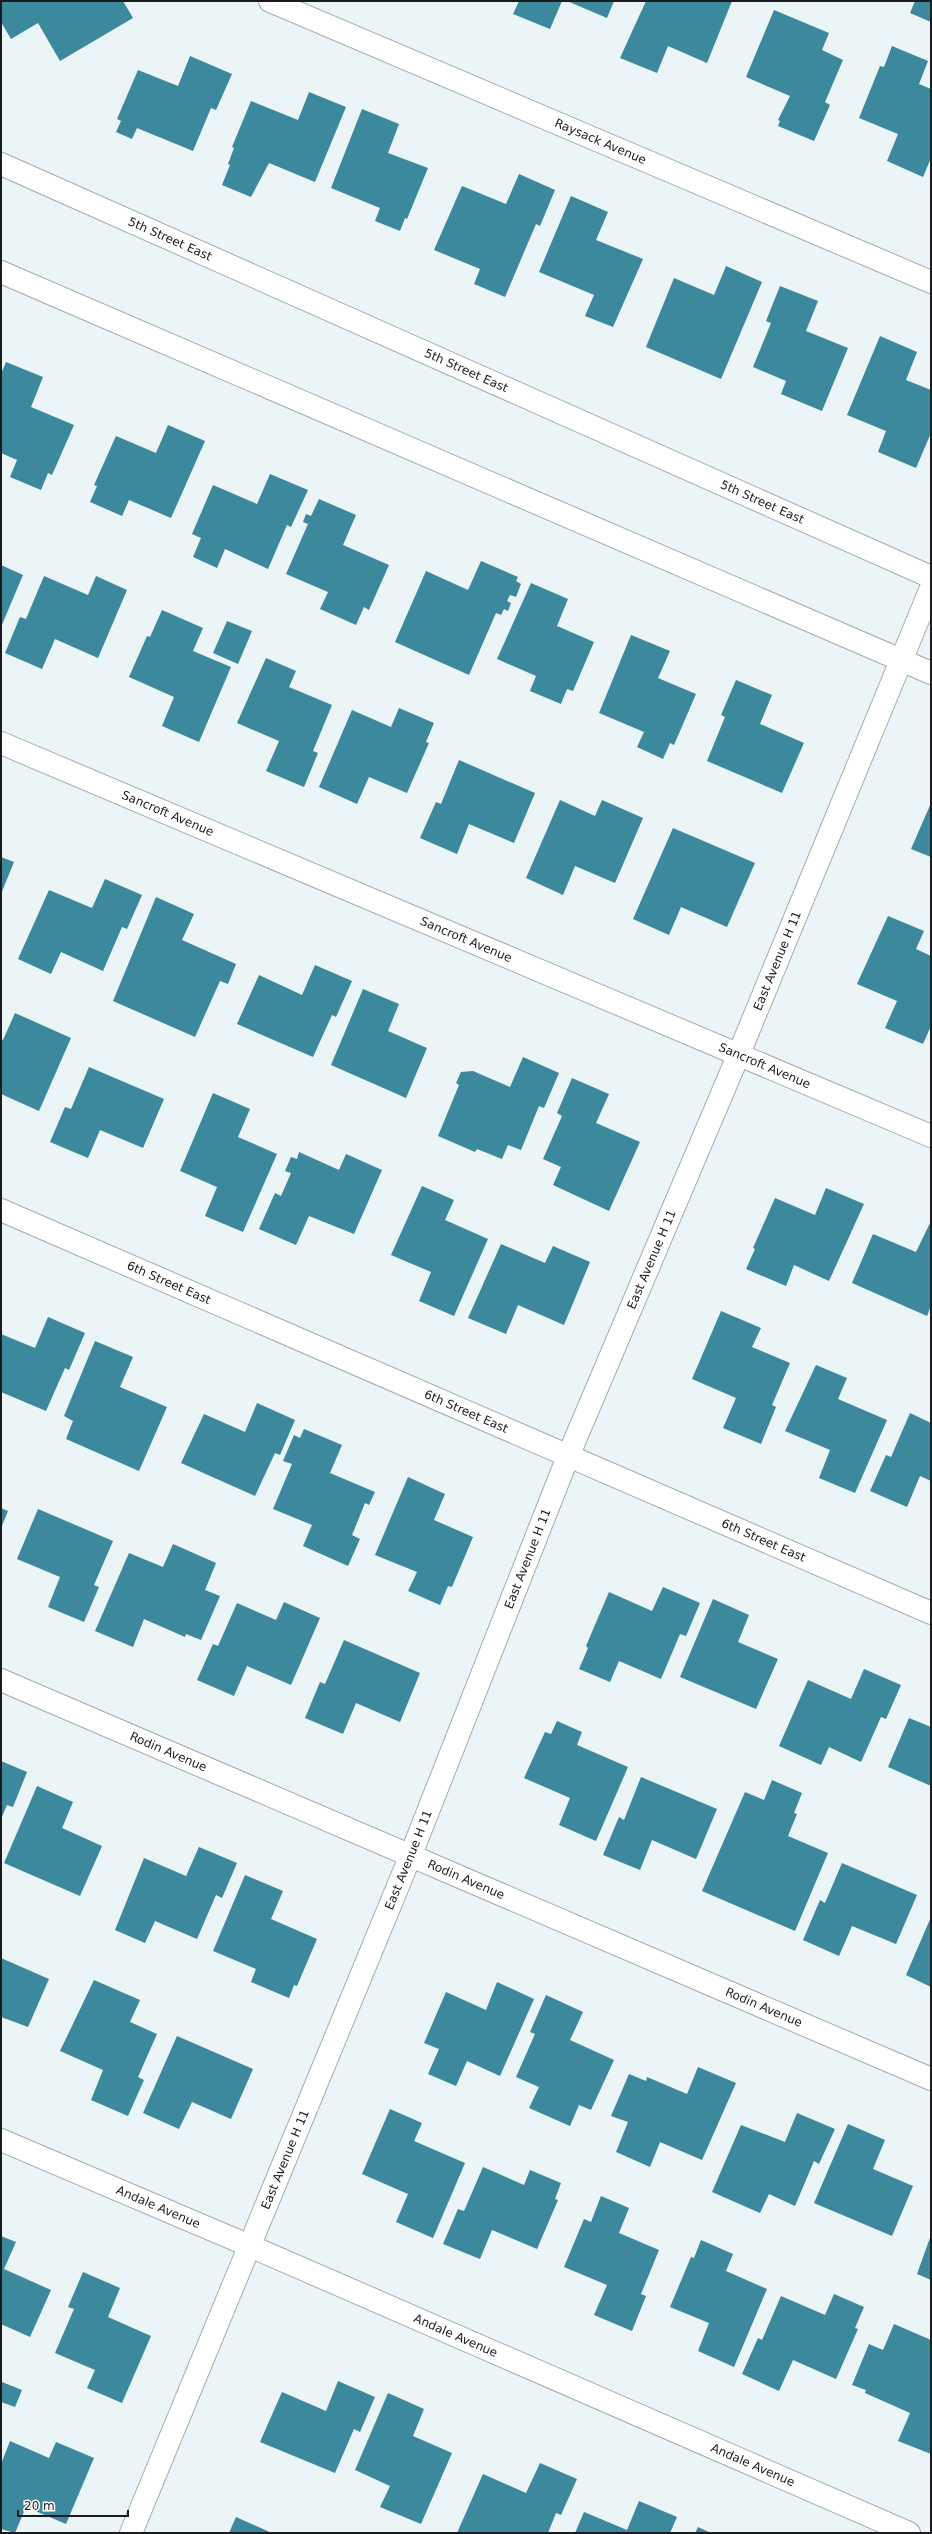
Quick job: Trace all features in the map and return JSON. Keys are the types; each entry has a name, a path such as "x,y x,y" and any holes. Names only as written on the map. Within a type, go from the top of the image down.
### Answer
{"street":[{"name":"Raysack Avenue","path":"270,1 931,282"},
{"name":"5th Street East","path":"1,164 931,577"},
{"path":"1,272 931,673"},
{"name":"East Avenue H 11","path":"131,2533 410,1857 568,1454 738,1056 931,588"},
{"name":"Sancroft Avenue","path":"1,743 738,1056 931,1136"},
{"name":"6th Street East","path":"1,1210 568,1454 931,1613"},
{"name":"Rodin Avenue","path":"1,1680 410,1857 931,2079"},
{"name":"Andale Avenue","path":"1,2140 250,2246 909,2533"}],"building":[{"path":"1,1 123,1 133,18 60,61 38,23 11,39 1,22"},
{"path":"519,1 562,1 550,29 513,14"},
{"path":"567,1 614,1 607,18"},
{"path":"646,1 732,1 707,63 668,46 657,73 620,58"},
{"path":"915,1 931,1 931,22 910,13"},
{"path":"774,10 829,33 822,50 843,60 825,102 830,105 814,141 778,126 780,121 778,120 790,96 746,77"},
{"path":"892,46 928,61 919,84 931,89 931,158 923,177 887,161 898,134 859,118 880,66 884,67"},
{"path":"190,56 232,74 216,110 211,108 193,151 137,128 132,139 116,132 121,121 117,119 138,70 178,86"},
{"path":"309,92 346,107 315,182 269,163 251,197 222,185 230,165 228,164 234,148 232,147 251,101 298,120"},
{"path":"362,109 399,124 388,153 428,168 407,219 405,218 400,231 375,221 380,208 331,188"},
{"path":"519,174 555,190 540,226 536,224 505,297 474,284 480,269 434,250 462,186 506,204"},
{"path":"571,196 608,212 596,240 643,259 613,327 585,316 594,295 539,272"},
{"path":"726,266 762,282 721,379 646,347 674,278 714,295"},
{"path":"780,286 818,301 806,331 848,348 822,411 781,394 786,381 753,367 771,323 766,321"},
{"path":"880,336 917,352 906,380 931,390 931,433 916,468 878,452 886,431 847,415"},
{"path":"6,362 43,377 31,407 74,425 52,475 48,473 41,490 10,477 17,460 1,453 1,374"},
{"path":"168,425 205,441 171,518 129,500 122,516 90,502 97,486 94,485 116,436 156,453"},
{"path":"270,474 308,490 291,527 287,525 268,569 225,549 217,568 193,557 201,538 192,534 213,485 257,504"},
{"path":"319,499 356,515 343,545 389,565 369,610 364,607 356,625 320,609 328,592 286,574 308,524 303,522 306,514 311,516"},
{"path":"481,561 518,577 516,581 521,584 516,597 510,595 507,601 511,603 508,611 504,609 501,615 496,613 469,675 395,642 426,571 468,590"},
{"path":"1,565 23,575 1,627"},
{"path":"44,576 88,595 96,576 127,590 98,658 55,639 42,669 5,653 20,617 26,619"},
{"path":"531,583 568,599 557,626 594,642 573,691 567,689 561,704 530,691 536,676 497,659"},
{"path":"162,610 203,628 193,651 231,667 199,742 162,726 174,697 129,677 147,636 150,637"},
{"path":"227,621 252,631 238,664 213,653"},
{"path":"631,635 670,651 658,678 696,694 674,745 670,743 663,759 637,747 644,732 599,713"},
{"path":"266,658 296,671 289,687 332,705 313,751 318,753 304,787 266,771 279,741 237,723"},
{"path":"736,680 772,695 760,724 804,743 782,793 707,761 725,717 721,715"},
{"path":"399,708 434,723 426,742 429,743 407,793 369,777 357,804 319,787 352,710 391,727"},
{"path":"459,760 535,793 514,843 469,824 457,854 420,838 436,802 441,804"},
{"path":"560,800 595,816 602,800 643,818 615,883 575,866 563,895 526,878"},
{"path":"931,803 931,857 911,849"},
{"path":"673,828 755,863 727,927 681,907 669,935 633,919"},
{"path":"1,857 14,862 1,894"},
{"path":"105,879 142,895 127,929 122,927 103,971 61,952 51,974 18,959 49,890 92,908"},
{"path":"156,897 194,914 182,940 236,964 228,984 220,981 195,1037 113,1001"},
{"path":"888,916 924,931 916,949 931,956 931,1026 923,1044 885,1028 897,1001 857,984"},
{"path":"315,965 352,981 336,1017 332,1015 313,1057 237,1024 259,975 302,995"},
{"path":"363,989 399,1004 388,1031 427,1048 406,1098 331,1065"},
{"path":"15,1013 71,1038 39,1111 1,1094 1,1039 3,1040"},
{"path":"523,1057 559,1073 544,1108 539,1106 521,1150 508,1145 502,1159 477,1149 475,1152 438,1136 459,1085 456,1083 461,1072 473,1071 510,1087"},
{"path":"89,1067 164,1099 143,1148 100,1130 88,1158 50,1142 65,1107 71,1109"},
{"path":"572,1078 609,1094 596,1123 640,1142 609,1211 553,1185 561,1167 543,1159 562,1116 557,1113"},
{"path":"213,1093 250,1109 238,1137 277,1154 243,1232 205,1216 217,1187 180,1171"},
{"path":"299,1152 339,1170 346,1154 382,1170 354,1234 309,1216 296,1245 259,1229 275,1193 281,1196 291,1173 285,1171 291,1157 297,1159"},
{"path":"422,1186 454,1200 445,1220 488,1239 454,1316 419,1301 431,1272 391,1255"},
{"path":"826,1188 864,1204 829,1281 794,1265 786,1286 746,1269 755,1249 753,1248 775,1198 815,1215"},
{"path":"930,1223 931,1306 927,1316 852,1283 873,1234 916,1252"},
{"path":"501,1244 545,1263 553,1246 590,1262 564,1325 518,1305 506,1334 468,1318"},
{"path":"721,1311 761,1328 752,1347 790,1363 772,1405 776,1407 761,1444 723,1428 736,1398 692,1379"},
{"path":"48,1317 85,1333 69,1370 65,1368 46,1411 1,1392 1,1334 35,1348"},
{"path":"95,1341 133,1357 120,1387 167,1407 139,1471 66,1439 73,1421 64,1416"},
{"path":"816,1365 847,1378 838,1399 887,1420 855,1493 819,1478 830,1450 785,1431"},
{"path":"257,1403 295,1420 280,1455 275,1453 255,1496 181,1463 204,1414 245,1432"},
{"path":"910,1413 931,1423 931,1481 920,1476 907,1507 870,1491 886,1455 891,1457"},
{"path":"304,1429 342,1445 330,1473 375,1492 369,1505 365,1503 352,1535 360,1539 348,1566 303,1546 312,1525 273,1509 292,1464 283,1461 294,1435 300,1438"},
{"path":"408,1477 445,1494 434,1520 473,1537 452,1587 448,1586 440,1605 408,1591 417,1572 375,1555"},
{"path":"1,1508 8,1511 1,1528"},
{"path":"38,1509 113,1541 94,1585 99,1587 84,1622 48,1607 60,1577 17,1559"},
{"path":"173,1544 216,1563 205,1590 220,1596 201,1640 186,1634 185,1637 144,1619 133,1647 95,1631 129,1553 163,1567"},
{"path":"663,1587 700,1603 686,1636 680,1634 661,1679 619,1661 610,1682 579,1669 588,1648 586,1646 609,1592 652,1611"},
{"path":"713,1599 749,1615 738,1642 778,1659 756,1709 680,1677"},
{"path":"284,1602 320,1618 291,1685 247,1666 234,1696 197,1680 213,1644 218,1646 237,1603 276,1620"},
{"path":"344,1640 420,1673 400,1722 356,1703 343,1734 305,1718 320,1682 325,1684"},
{"path":"864,1669 901,1685 886,1719 881,1717 861,1762 829,1747 821,1765 779,1746 808,1680 851,1699"},
{"path":"909,1718 931,1727 931,1786 888,1767"},
{"path":"557,1721 582,1732 577,1745 628,1767 596,1841 559,1825 570,1798 524,1778 545,1732 551,1734"},
{"path":"1,1761 27,1772 13,1807 7,1805 1,1819"},
{"path":"641,1777 717,1809 696,1859 652,1840 640,1870 603,1855 619,1817 624,1820"},
{"path":"772,1780 802,1793 794,1813 797,1814 788,1836 828,1853 795,1931 702,1891 745,1792 764,1800"},
{"path":"37,1786 73,1802 62,1828 102,1846 80,1896 4,1863"},
{"path":"199,1847 237,1863 222,1898 216,1895 197,1939 155,1921 145,1943 115,1930 144,1858 186,1876"},
{"path":"842,1863 917,1895 896,1944 852,1926 839,1956 803,1940 820,1900 825,1903"},
{"path":"245,1875 283,1891 271,1919 317,1939 297,1986 294,1985 289,1998 251,1982 256,1969 213,1951"},
{"path":"931,1917 931,1987 906,1975"},
{"path":"1,1958 49,1979 28,2027 1,2017"},
{"path":"94,1980 140,2000 130,2022 157,2034 138,2077 144,2080 128,2116 91,2100 103,2070 60,2051"},
{"path":"497,1982 534,1999 500,2076 467,2061 456,2086 428,2074 439,2049 424,2043 446,1992 486,2010"},
{"path":"546,1995 583,2012 570,2040 614,2060 591,2110 579,2105 570,2126 529,2108 539,2087 516,2077 535,2034 530,2032"},
{"path":"177,2036 253,2069 231,2119 192,2102 179,2129 143,2113"},
{"path":"698,2067 736,2083 702,2160 660,2142 650,2167 616,2152 628,2122 611,2116 629,2074 646,2081 647,2077 687,2094"},
{"path":"390,2109 422,2123 414,2141 465,2163 433,2238 396,2222 408,2194 362,2174"},
{"path":"797,2113 835,2129 819,2164 814,2161 795,2206 769,2194 760,2213 712,2192 741,2125 785,2142"},
{"path":"848,2124 885,2140 873,2169 913,2186 892,2236 814,2203"},
{"path":"483,2167 524,2185 530,2170 561,2183 555,2199 558,2200 537,2249 492,2230 480,2259 443,2244 458,2209 464,2211"},
{"path":"601,2196 629,2208 619,2233 659,2250 641,2294 646,2296 632,2331 594,2315 607,2285 564,2267 584,2219 591,2222"},
{"path":"931,2235 931,2280 917,2274"},
{"path":"1,2236 16,2242 4,2269 51,2290 30,2337 1,2324"},
{"path":"701,2240 733,2254 726,2271 767,2289 734,2367 698,2351 709,2323 670,2307 691,2257 694,2258"},
{"path":"83,2272 120,2288 108,2317 151,2336 122,2403 87,2388 95,2370 55,2353 74,2309 68,2307"},
{"path":"834,2294 864,2307 855,2328 858,2329 836,2379 793,2360 779,2391 742,2374 758,2338 762,2340 781,2296 825,2315"},
{"path":"894,2324 931,2340 931,2454 898,2441 910,2413 865,2393 866,2390 852,2385 869,2344 883,2350"},
{"path":"338,2381 375,2397 360,2432 354,2429 335,2473 260,2442 282,2392 326,2411"},
{"path":"2,2382 22,2390 15,2407 1,2402"},
{"path":"388,2393 424,2409 413,2436 452,2453 421,2524 380,2507 390,2486 355,2470"},
{"path":"10,2441 49,2458 56,2442 94,2458 66,2524 26,2507 15,2533 1,2529 1,2464"},
{"path":"540,2463 577,2479 561,2515 556,2513 548,2533 457,2533 483,2474 526,2493"},
{"path":"639,2501 677,2517 670,2533 575,2533 584,2512 627,2530"},
{"path":"236,2517 272,2533 229,2533"},
{"path":"698,2527 711,2533 695,2533"}]}
